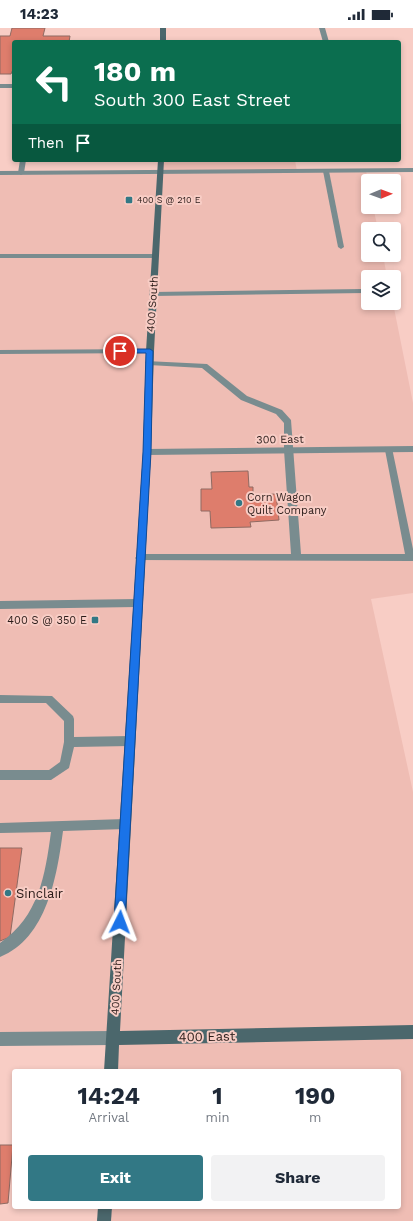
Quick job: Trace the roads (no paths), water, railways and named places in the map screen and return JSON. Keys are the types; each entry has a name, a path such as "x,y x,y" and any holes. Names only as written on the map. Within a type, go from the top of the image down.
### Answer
{"main road":[{"path":"163,40 164,28"},
{"name":"400 South","path":"112,1069 137,603 147,452 149,363 161,162"},
{"name":"400 East","path":"113,1038 413,1032"},
{"path":"104,1221 105,1209"}],"street":[{"path":"322,28 325,40"},
{"path":"0,86 12,86"},
{"path":"21,173 24,162"},
{"path":"0,174 413,170"},
{"path":"326,171 341,247"},
{"path":"0,256 155,256"},
{"path":"153,294 361,291"},
{"path":"0,352 150,351"},
{"path":"149,363 204,366 244,398 279,412 288,422 288,450 296,556"},
{"name":"300 East","path":"147,452 413,449"},
{"path":"140,558 296,556 410,558 389,450"},
{"path":"0,605 137,603"},
{"path":"0,699 48,699 69,719 68,742 64,765 50,776 0,775"},
{"path":"68,742 130,740"},
{"path":"0,828 125,824"},
{"path":"0,951 14,943 30,924 43,899 53,868 58,826"},
{"name":"400 East","path":"0,1039 113,1038"}],"place":[{"name":"400 S @ 210 E","path":"129,200"},
{"name":"Corn Wagon Quilt Company","path":"239,503"},
{"name":"400 S @ 350 E","path":"95,620"},
{"name":"Sinclair","path":"8,893"}]}
